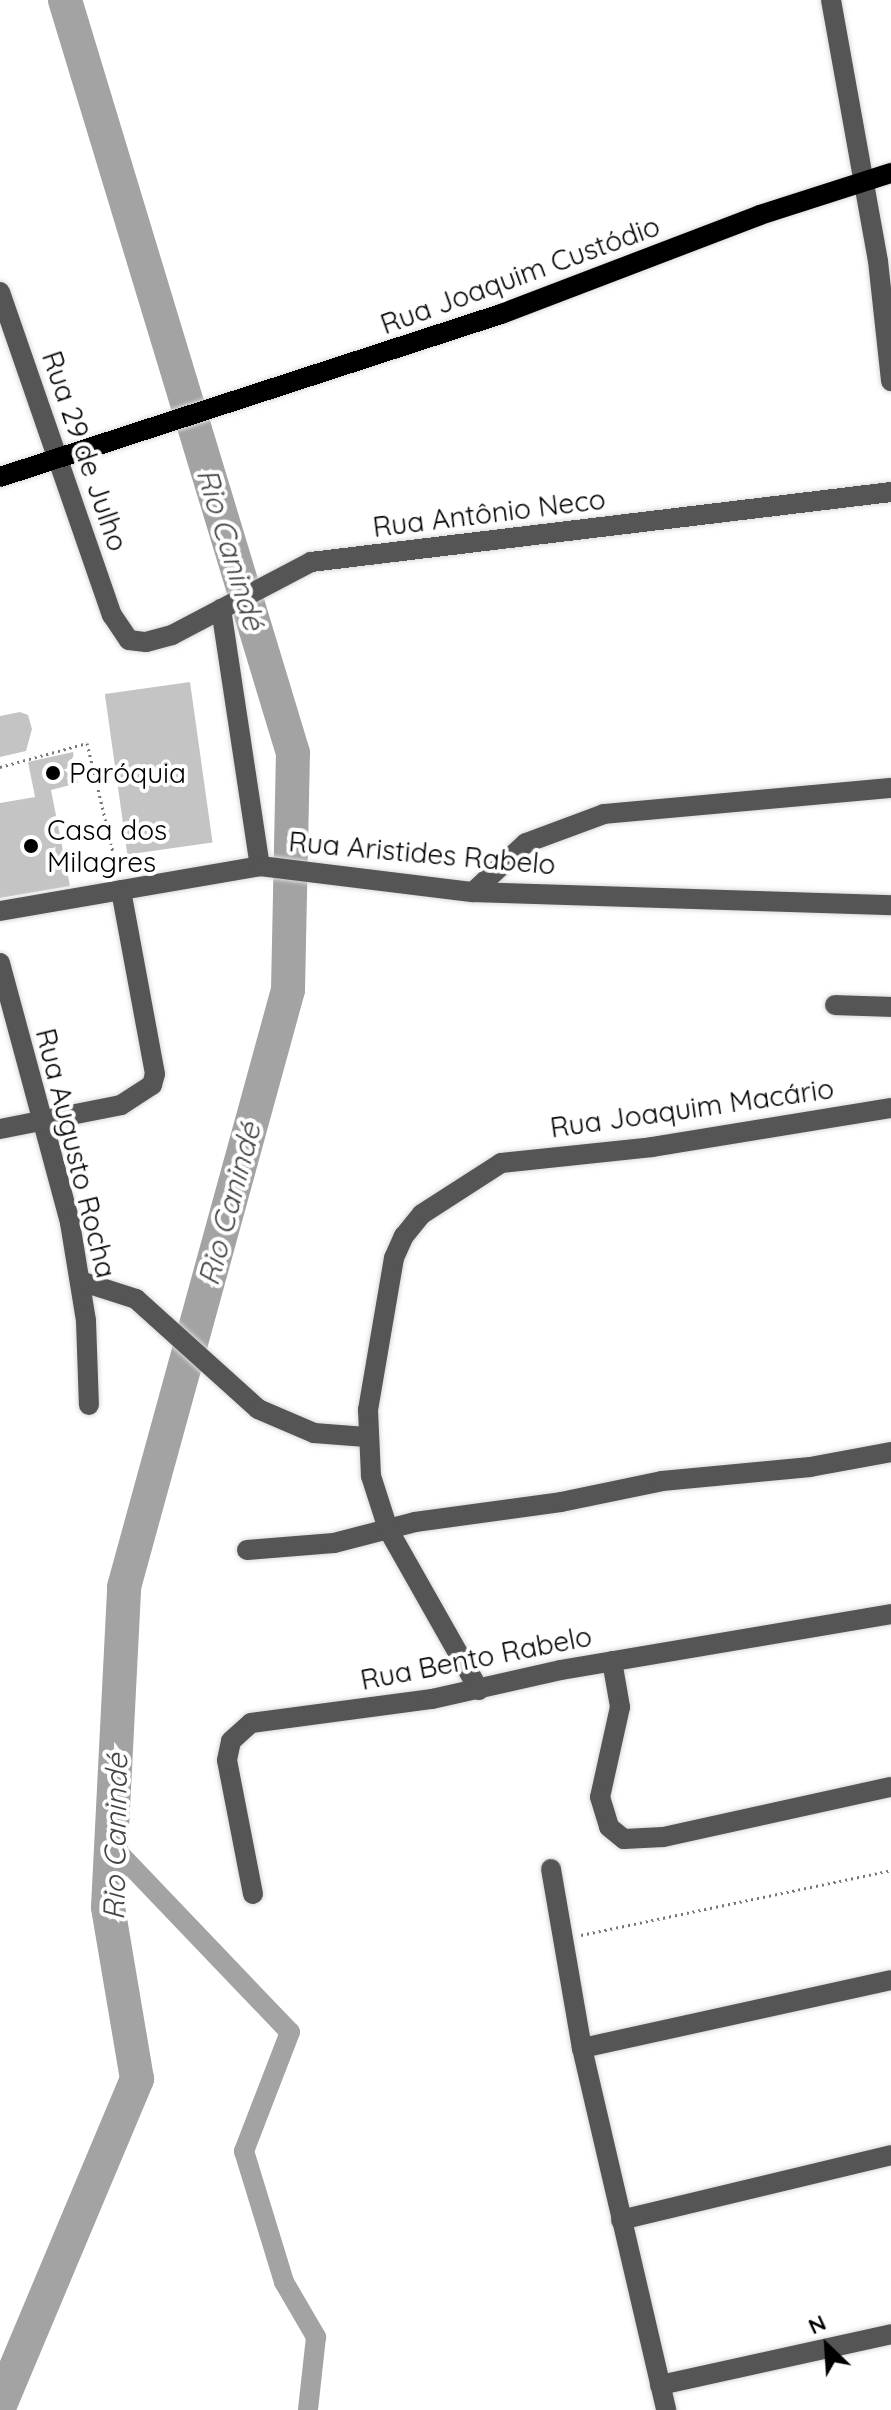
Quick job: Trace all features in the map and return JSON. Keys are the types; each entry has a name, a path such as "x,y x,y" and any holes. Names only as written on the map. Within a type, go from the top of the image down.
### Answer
{"main road":[{"name":"Rua Joaquim Custódio","path":"0,477 501,314 864,180 891,173"}],"street":[{"path":"831,0 888,314 891,381"},
{"name":"Rua 29 de Julho","path":"0,292 118,629"},
{"name":"Rua Antônio Neco","path":"118,629 129,640 146,642 226,606 284,573 311,562 891,492"},
{"path":"226,606 269,867"},
{"path":"473,892 526,843 595,816 891,788"},
{"name":"Rua Aristides Rabelo","path":"0,911 269,867 473,892 891,905"},
{"path":"0,1129 121,1105 152,1085 155,1074 121,890"},
{"name":"Rua Augusto Rocha","path":"0,963 70,1223 80,1281 89,1405"},
{"path":"835,1005 891,1007"},
{"name":"Rua Joaquim Macário","path":"366,1437 394,1258 404,1236 446,1196 501,1163 652,1147 891,1108"},
{"path":"80,1281 136,1299 258,1409 314,1433 366,1437 371,1476 388,1529 479,1690"},
{"path":"247,1550 334,1543 388,1529 621,1489 891,1452"},
{"name":"Rua Bento Rabelo","path":"253,1894 229,1788 227,1760 238,1731 251,1723 479,1690 612,1661 891,1614"},
{"path":"612,1661 620,1707 600,1797 609,1827 624,1839 663,1837 891,1787"},
{"path":"551,1869 582,2048 666,2410"},
{"path":"582,2048 891,1980"},
{"path":"621,2220 891,2155"},
{"path":"660,2385 891,2334"}],"path":[{"path":"0,767 87,743 121,890"},
{"path":"562,1939 891,1870"}],"building":[{"path":"190,682 213,842 127,854 105,694"},
{"path":"20,712 28,715 32,729 26,751 0,757 0,716"},
{"name":"Casa dos Milagres","path":"73,752 78,783 51,790 70,886 0,898 0,803 35,797 28,762"}],"waterway":[{"name":"Rio Canindé","path":"0,2405 137,2079 108,1907 124,1587 288,990 293,753 65,0"},
{"path":"111,1845 290,2032 244,2151 284,2282 316,2337 308,2410"}],"place":[{"name":"Paróquia","path":"53,773"},
{"name":"Casa dos Milagres","path":"31,846"}]}
